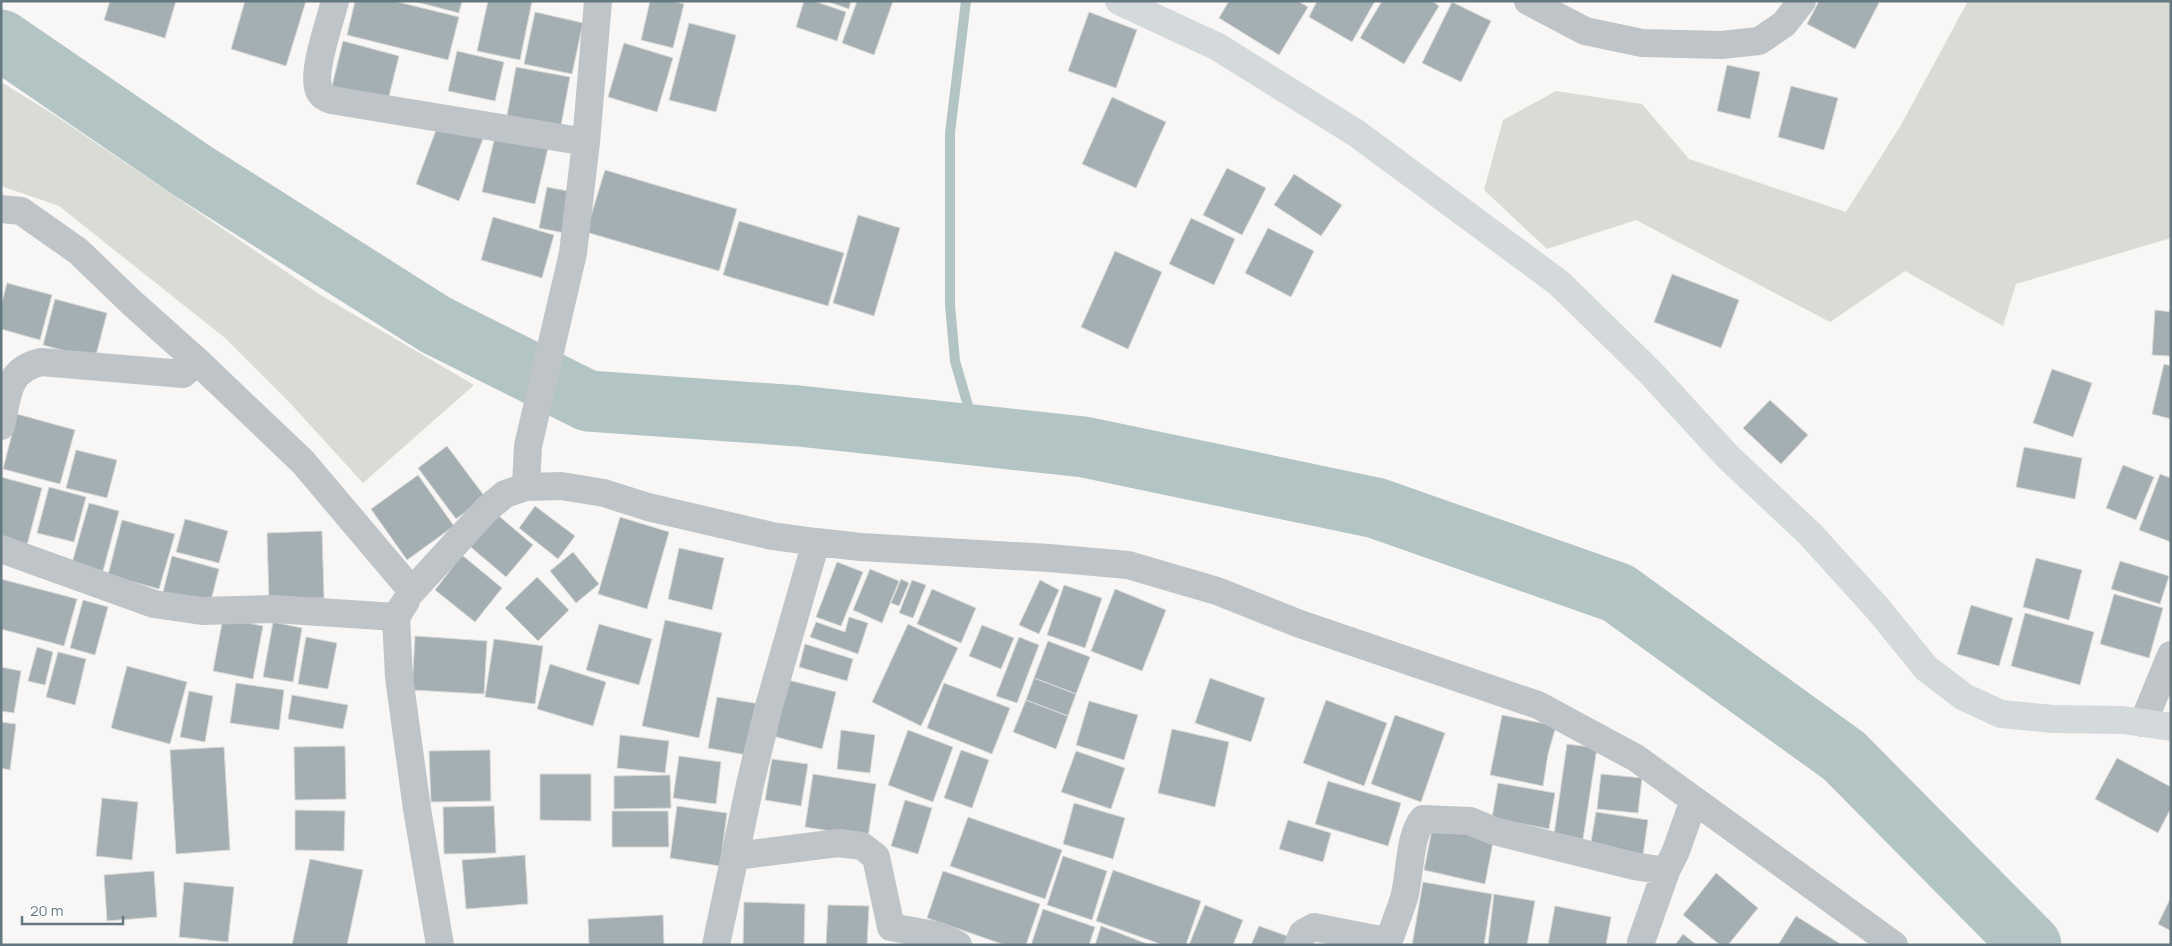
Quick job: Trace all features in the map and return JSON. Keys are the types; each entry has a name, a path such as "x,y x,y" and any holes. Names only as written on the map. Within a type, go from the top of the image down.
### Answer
{"street":[{"path":"335,1 317,73 318,88 322,96 331,100 586,142"},
{"path":"526,487 528,446 573,253 586,142 598,1"},
{"path":"1119,1 1218,47 1356,133 1559,283 1650,372 1728,457 1810,534 1878,609 1926,668 1964,697 2001,714 2053,719 2123,720 2171,727"},
{"path":"1528,1 1585,31 1642,42 1722,45 1759,40 1784,24 1802,1"},
{"path":"1,209 21,211 78,251 132,303 197,361 303,462 412,591"},
{"path":"1,426 12,379 19,371 29,365 41,362 183,374 197,361"},
{"path":"440,945 409,754 399,677 396,617 412,591 486,510 505,494 526,487 561,486 604,493 648,507 772,536 861,548 1049,558 1128,565 1217,591 1308,627 1538,705 1636,758 1894,945"},
{"path":"716,945 769,706 816,542"},
{"path":"1,548 154,604 202,611 273,609 396,617"},
{"path":"2143,723 2171,655"},
{"path":"1641,942 1694,800"},
{"path":"1298,945 1303,932 1314,927 1375,940 1384,939 1391,935 1404,897 1413,845 1420,822 1428,818 1470,821 1494,831 1634,866 1666,871"},
{"path":"735,856 838,843 862,846 876,857 893,936 940,936 958,945"}],"shaded area":[{"path":"1968,1 2171,1 2171,238 2016,284 2003,326 1905,271 1830,322 1636,220 1547,249 1484,190 1503,120 1556,91 1642,104 1689,159 1846,212 1901,125"},
{"path":"1,82 53,114 319,294 474,385 363,483 290,403 225,338 59,206 1,186"}],"building":[{"path":"110,1 176,1 165,38 104,20"},
{"path":"245,1 306,1 286,66 231,49"},
{"path":"355,1 394,1 459,17 448,60 347,35"},
{"path":"413,1 462,1 459,13"},
{"path":"488,1 532,1 520,60 477,51"},
{"path":"650,1 671,1 684,4 673,48 641,40"},
{"path":"804,1 814,1 846,12 837,41 796,27"},
{"path":"826,1 851,1 849,9"},
{"path":"857,1 893,1 874,55 842,43"},
{"path":"1229,1 1298,1 1308,7 1279,55 1219,18"},
{"path":"1317,1 1375,1 1352,42 1309,17"},
{"path":"1382,1 1432,1 1439,6 1404,64 1360,38"},
{"path":"1819,1 1875,1 1879,3 1855,49 1807,24"},
{"path":"1452,2 1491,21 1461,82 1422,63"},
{"path":"535,12 583,23 572,74 524,64"},
{"path":"1089,12 1137,30 1116,88 1068,71"},
{"path":"689,23 736,35 716,112 669,100"},
{"path":"343,41 399,56 388,100 332,86"},
{"path":"624,43 673,58 657,112 608,97"},
{"path":"457,51 504,62 495,101 448,91"},
{"path":"1727,65 1760,72 1750,119 1717,111"},
{"path":"516,67 570,77 560,131 506,121"},
{"path":"1791,86 1838,98 1824,150 1778,137"},
{"path":"1112,97 1166,122 1136,188 1082,164"},
{"path":"439,122 483,139 459,201 416,184"},
{"path":"496,132 549,144 535,204 482,192"},
{"path":"1227,168 1266,188 1242,235 1203,215"},
{"path":"605,170 737,209 719,271 586,232"},
{"path":"1294,174 1342,205 1321,236 1274,205"},
{"path":"547,187 573,192 565,233 539,228"},
{"path":"858,215 900,228 874,316 833,303"},
{"path":"493,217 554,235 542,278 481,260"},
{"path":"1191,218 1235,239 1214,285 1169,264"},
{"path":"739,221 844,253 828,306 723,275"},
{"path":"1268,228 1314,251 1291,297 1245,273"},
{"path":"1115,251 1162,272 1128,349 1081,327"},
{"path":"1672,274 1739,300 1721,348 1654,322"},
{"path":"7,283 52,295 40,340 1,329 1,306"},
{"path":"55,299 107,313 95,359 43,345"},
{"path":"2155,310 2171,312 2171,356 2152,355"},
{"path":"2164,364 2171,366 2171,419 2152,414"},
{"path":"2052,369 2092,383 2073,437 2033,423"},
{"path":"1770,400 1808,435 1781,464 1743,428"},
{"path":"17,414 75,430 60,484 3,469"},
{"path":"447,446 485,497 456,519 418,468"},
{"path":"2024,447 2082,458 2075,499 2016,487"},
{"path":"76,450 117,460 107,498 66,488"},
{"path":"2123,465 2154,477 2136,520 2106,508"},
{"path":"2160,474 2171,478 2171,542 2139,530"},
{"path":"418,475 454,526 407,560 371,509"},
{"path":"1,477 42,488 26,549 1,543"},
{"path":"49,487 86,497 74,542 37,533"},
{"path":"89,503 119,511 103,571 72,563"},
{"path":"535,506 575,536 558,559 519,528"},
{"path":"493,511 533,545 506,577 466,543"},
{"path":"620,517 669,532 647,609 598,594"},
{"path":"185,519 228,531 219,563 176,552"},
{"path":"122,520 175,534 159,589 108,575"},
{"path":"322,531 324,598 269,599 267,533"},
{"path":"679,548 724,558 712,610 668,599"},
{"path":"573,552 599,584 576,603 550,571"},
{"path":"462,555 502,588 475,622 435,590"},
{"path":"172,556 219,569 210,604 163,592"},
{"path":"2036,558 2082,570 2069,620 2023,607"},
{"path":"2120,561 2169,576 2160,604 2111,589"},
{"path":"837,562 863,572 841,626 816,617"},
{"path":"870,569 899,581 882,623 853,610"},
{"path":"537,577 569,610 538,641 505,608"},
{"path":"1,579 77,599 64,646 1,629"},
{"path":"901,579 909,583 899,606 891,603"},
{"path":"912,580 926,585 913,618 899,613"},
{"path":"1040,580 1059,590 1039,634 1019,625"},
{"path":"1064,585 1102,598 1085,648 1047,635"},
{"path":"932,589 976,608 961,643 917,624"},
{"path":"1115,589 1166,610 1142,671 1091,651"},
{"path":"2114,594 2163,608 2149,658 2100,644"},
{"path":"83,600 108,607 95,655 70,648"},
{"path":"1971,605 2013,618 1999,666 1957,654"},
{"path":"2025,613 2094,632 2080,685 2011,666"},
{"path":"849,617 868,623 858,654 810,637 816,622 845,632"},
{"path":"223,618 263,626 253,679 213,671"},
{"path":"665,620 722,633 699,738 642,726"},
{"path":"273,622 302,628 293,682 263,677"},
{"path":"599,624 652,639 639,685 586,670"},
{"path":"908,624 958,648 921,726 872,702"},
{"path":"982,625 1014,638 1001,669 969,656"},
{"path":"415,636 487,641 484,694 412,690"},
{"path":"306,637 337,643 328,689 298,684"},
{"path":"1019,637 1039,645 1017,703 996,696"},
{"path":"494,639 543,646 535,704 485,697"},
{"path":"1048,641 1090,657 1076,694 1034,678"},
{"path":"805,644 853,659 847,681 799,667"},
{"path":"37,647 53,652 45,685 28,681"},
{"path":"58,652 86,659 75,705 46,697"},
{"path":"550,664 606,682 593,726 537,709"},
{"path":"127,666 187,682 170,744 111,728"},
{"path":"1,667 21,671 14,713 1,711"},
{"path":"1034,678 1076,694 1068,716 1026,700"},
{"path":"1210,678 1265,698 1251,742 1195,723"},
{"path":"784,679 836,692 822,749 769,735"},
{"path":"236,683 284,690 279,730 230,723"},
{"path":"944,683 1010,708 992,754 927,728"},
{"path":"189,691 213,696 205,742 180,737"},
{"path":"292,695 348,705 343,729 288,719"},
{"path":"717,697 760,704 752,756 708,748"},
{"path":"1026,700 1068,716 1056,749 1013,732"},
{"path":"1326,700 1387,723 1364,786 1303,763"},
{"path":"1089,701 1138,715 1124,760 1076,745"},
{"path":"1395,715 1445,733 1421,802 1371,784"},
{"path":"1502,715 1556,726 1548,754 1543,786 1490,775"},
{"path":"1,722 16,724 10,770 1,768"},
{"path":"1172,729 1229,742 1215,807 1158,793"},
{"path":"841,730 875,735 870,773 837,769"},
{"path":"908,730 953,747 933,802 888,785"},
{"path":"620,735 669,741 665,773 617,768"},
{"path":"1567,744 1597,748 1583,839 1554,835"},
{"path":"345,746 346,799 295,800 294,747"},
{"path":"224,747 230,850 176,854 170,750"},
{"path":"490,750 491,801 431,802 429,751"},
{"path":"961,750 989,760 972,808 944,798"},
{"path":"1076,751 1125,768 1111,809 1061,792"},
{"path":"679,756 721,762 716,804 673,798"},
{"path":"2117,758 2171,787 2171,808 2158,833 2095,799"},
{"path":"772,759 808,764 801,806 765,800"},
{"path":"540,774 591,774 591,821 540,820"},
{"path":"813,774 876,784 868,837 805,827"},
{"path":"1601,774 1642,778 1638,813 1597,809"},
{"path":"670,775 671,808 614,809 614,776"},
{"path":"1328,781 1401,803 1388,846 1315,824"},
{"path":"1498,783 1555,793 1549,829 1492,818"},
{"path":"102,798 138,802 132,860 96,856"},
{"path":"905,800 932,808 918,854 891,846"},
{"path":"1074,803 1125,818 1113,859 1063,844"},
{"path":"494,806 496,853 444,854 443,807"},
{"path":"677,806 727,813 720,866 670,858"},
{"path":"295,810 345,811 344,851 295,850"},
{"path":"612,811 668,811 669,847 612,847"},
{"path":"1596,812 1648,820 1642,862 1589,854"},
{"path":"968,817 1062,850 1045,899 950,866"},
{"path":"1288,820 1331,833 1323,862 1279,849"},
{"path":"1433,824 1494,837 1485,884 1424,870"},
{"path":"525,855 528,904 466,909 462,860"},
{"path":"1063,856 1107,871 1092,920 1047,905"},
{"path":"310,859 363,870 347,945 292,945"},
{"path":"1113,870 1201,901 1186,945 1163,945 1096,921"},
{"path":"154,871 157,917 107,921 104,875"},
{"path":"943,871 1040,904 1026,945 1005,945 927,918"},
{"path":"1716,873 1758,908 1728,945 1720,945 1683,915"},
{"path":"184,882 234,887 228,942 179,937"},
{"path":"1423,882 1492,894 1484,945 1412,945"},
{"path":"1494,894 1535,901 1527,945 1488,945"},
{"path":"2171,897 2171,931 2158,924"},
{"path":"744,902 805,904 804,945 743,945"},
{"path":"828,905 869,906 867,945 826,945"},
{"path":"1205,905 1243,920 1233,945 1189,945"},
{"path":"1555,906 1611,917 1606,945 1548,945"},
{"path":"1043,909 1095,927 1089,945 1031,945"},
{"path":"663,915 664,945 589,945 588,919"},
{"path":"1796,916 1842,945 1778,945"},
{"path":"1101,926 1150,945 1095,945"},
{"path":"1259,926 1290,937 1288,945 1251,945"},
{"path":"1683,934 1697,945 1675,945"}],"waterway":[{"path":"966,1 950,133 950,305 955,361 971,416 979,436"},
{"path":"1,40 194,172 436,325 588,401 799,416 1084,447 1376,508 1618,593 1844,756 2031,945"}]}
